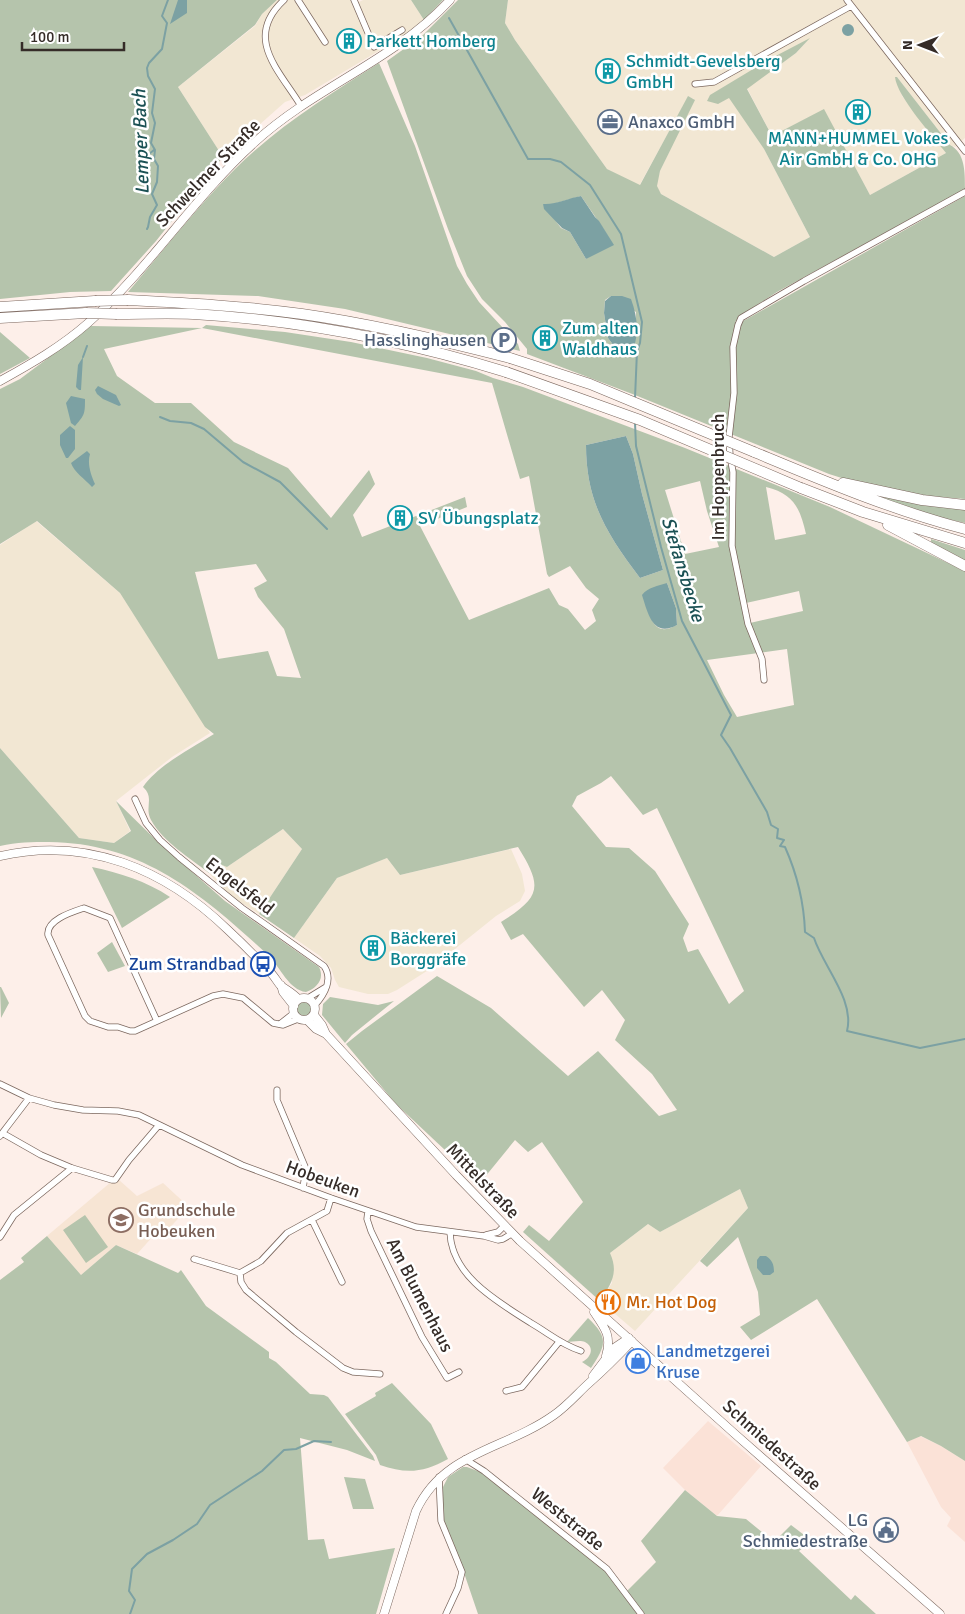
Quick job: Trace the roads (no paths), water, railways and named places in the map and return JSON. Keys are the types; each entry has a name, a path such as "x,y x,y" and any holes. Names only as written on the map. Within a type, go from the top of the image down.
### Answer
{"highway":[{"path":"0,307 128,300 241,307 375,325 510,358 590,384 874,501 924,518 965,529"},
{"path":"0,318 86,314 193,314 300,325 371,337 436,352 506,372 640,420 800,488 863,512 965,542"},
{"path":"806,474 922,500 965,505"},
{"path":"863,512 965,566"}],"main road":[{"name":"Schwelmer Straße","path":"0,381 48,353 88,323 122,290 236,160 274,125 301,106 398,46 426,24 450,0"},
{"name":"Mittelstraße","path":"0,856 40,849 82,852 105,856 142,870 179,891 208,913 250,951 281,985 298,998"},
{"name":"Mittelstraße","path":"281,985 283,992 301,1015 322,1025 326,1034 429,1146 513,1233 589,1304 631,1340"},
{"path":"298,998 308,998 315,1004 316,1010 301,1015 298,998"},
{"path":"589,1304 608,1334 605,1358"},
{"path":"587,1385 605,1358 617,1345 631,1340"},
{"path":"384,1614 416,1512 423,1496 439,1477 465,1459 532,1428 554,1415 612,1363 631,1340"},
{"name":"Schmiedestraße","path":"631,1340 940,1614"}],"street":[{"path":"284,0 269,17 264,31 264,40 271,60 301,106"},
{"path":"298,0 325,42"},
{"path":"354,0 374,47 402,30"},
{"path":"847,0 965,151"},
{"path":"695,84 714,82 851,6"},
{"name":"Im Hoppenbruch","path":"764,680 762,659 748,624 732,546 733,472 729,437 734,393 733,347 738,325 741,318 804,281 965,192"},
{"name":"Engelsfeld","path":"136,799 146,823 179,858 242,908 324,966 328,976 326,987"},
{"path":"157,1021 110,918 84,908 52,924 48,930 48,935 87,1019 108,1027 118,1026 133,1031 157,1021 213,996 223,994 242,998 270,1021 280,1024 301,1015"},
{"path":"308,998 326,987"},
{"path":"315,1004 321,998 326,987"},
{"name":"Hobeuken","path":"0,1084 29,1098 68,1108 127,1112 139,1115 242,1165 416,1227 484,1236 498,1240 503,1240 513,1233"},
{"path":"277,1090 278,1100 306,1169 303,1188"},
{"path":"29,1098 2,1135 72,1168 112,1180 116,1180 129,1160 160,1125"},
{"path":"0,1237 14,1215 72,1168"},
{"path":"194,1259 240,1273 261,1261 287,1233 327,1211 331,1198"},
{"name":"Am Blumenhaus","path":"368,1211 367,1219 371,1231 422,1337 447,1378 460,1372"},
{"path":"312,1220 342,1282"},
{"path":"484,1236 498,1232 506,1225"},
{"path":"450,1232 450,1242 455,1255 466,1272 494,1300 559,1342 581,1352"},
{"path":"240,1273 241,1282 246,1290 342,1368 353,1372 380,1374"},
{"path":"506,1391 522,1387 559,1342"},
{"name":"Weststraße","path":"465,1459 484,1471 607,1569 641,1614"},
{"path":"439,1477 441,1521 462,1572 458,1588 446,1614"}],"water":[{"path":"178,0 187,0 187,13 170,24"},
{"path":"846,24 850,24 854,30 850,36 846,36 842,32 842,28"},
{"path":"581,196 614,245 586,259 570,232 562,228 544,209 543,204"},
{"path":"611,296 622,296 631,299 633,305 637,323 636,335 634,347 627,350 617,350 608,338 604,313 605,301"},
{"path":"83,357 81,390 79,390 76,387 78,365"},
{"path":"98,386 116,395 121,405 119,406 103,399 95,390"},
{"path":"71,396 85,399 84,414 75,426 71,423 66,403"},
{"path":"70,426 75,430 75,449 66,458 60,445 60,435"},
{"path":"626,436 633,454 663,570 640,578 608,532 594,501 587,465 586,445"},
{"path":"87,451 90,454 89,466 95,484 92,487 71,463"},
{"path":"667,583 676,608 677,625 662,628 657,626 649,616 642,595 650,588"},
{"path":"760,1256 766,1256 770,1259 774,1272 770,1275 763,1275 757,1268 757,1260"}],"waterway":[{"name":"Lemper Bach","path":"147,229 150,217 157,205 152,194 157,182 158,166 154,159 155,150 151,143 155,123 152,113 155,89 148,76 147,68 149,63 162,49 167,23 162,16 168,0"},
{"name":"Stefansbecke","path":"449,18 528,159 550,159 561,162 590,185 621,234 642,322 640,343 637,351 635,398"},
{"path":"143,158 148,158 149,154 154,150"},
{"name":"Lemper Bach","path":"83,357 87,346"},
{"path":"160,417 170,421 191,423 204,429 243,462 280,482 327,529"},
{"name":"Stefansbecke","path":"635,423 636,446 682,621 731,715 721,735 767,812 771,825 778,829 777,838 784,840 780,846 785,847 796,878 803,910 805,932 814,938 837,983 846,1007 847,1031 920,1048 965,1039"},
{"path":"130,1614 135,1600 129,1591 132,1569 147,1554 197,1524 210,1505 262,1471 284,1450 296,1449 314,1441 331,1442"}],"place":[{"name":"Parkett Homberg","path":"349,41"},
{"name":"Schmidt-Gevelsberg GmbH","path":"608,71"},
{"name":"MANN+HUMMEL Vokes Air GmbH & Co. OHG","path":"858,112"},
{"name":"Anaxco GmbH","path":"610,122"},
{"name":"Zum alten Waldhaus","path":"545,338"},
{"name":"Hasslinghausen","path":"504,340"},
{"name":"SV Übungsplatz","path":"400,518"},
{"name":"Bäckerei Borggräfe","path":"373,948"},
{"name":"Zum Strandbad","path":"263,964"},
{"name":"Grundschule Hobeuken","path":"121,1220"},
{"name":"Mr. Hot Dog","path":"608,1302"},
{"name":"Landmetzgerei Kruse","path":"638,1361"},
{"name":"LG Schmiedestraße","path":"886,1530"}]}
